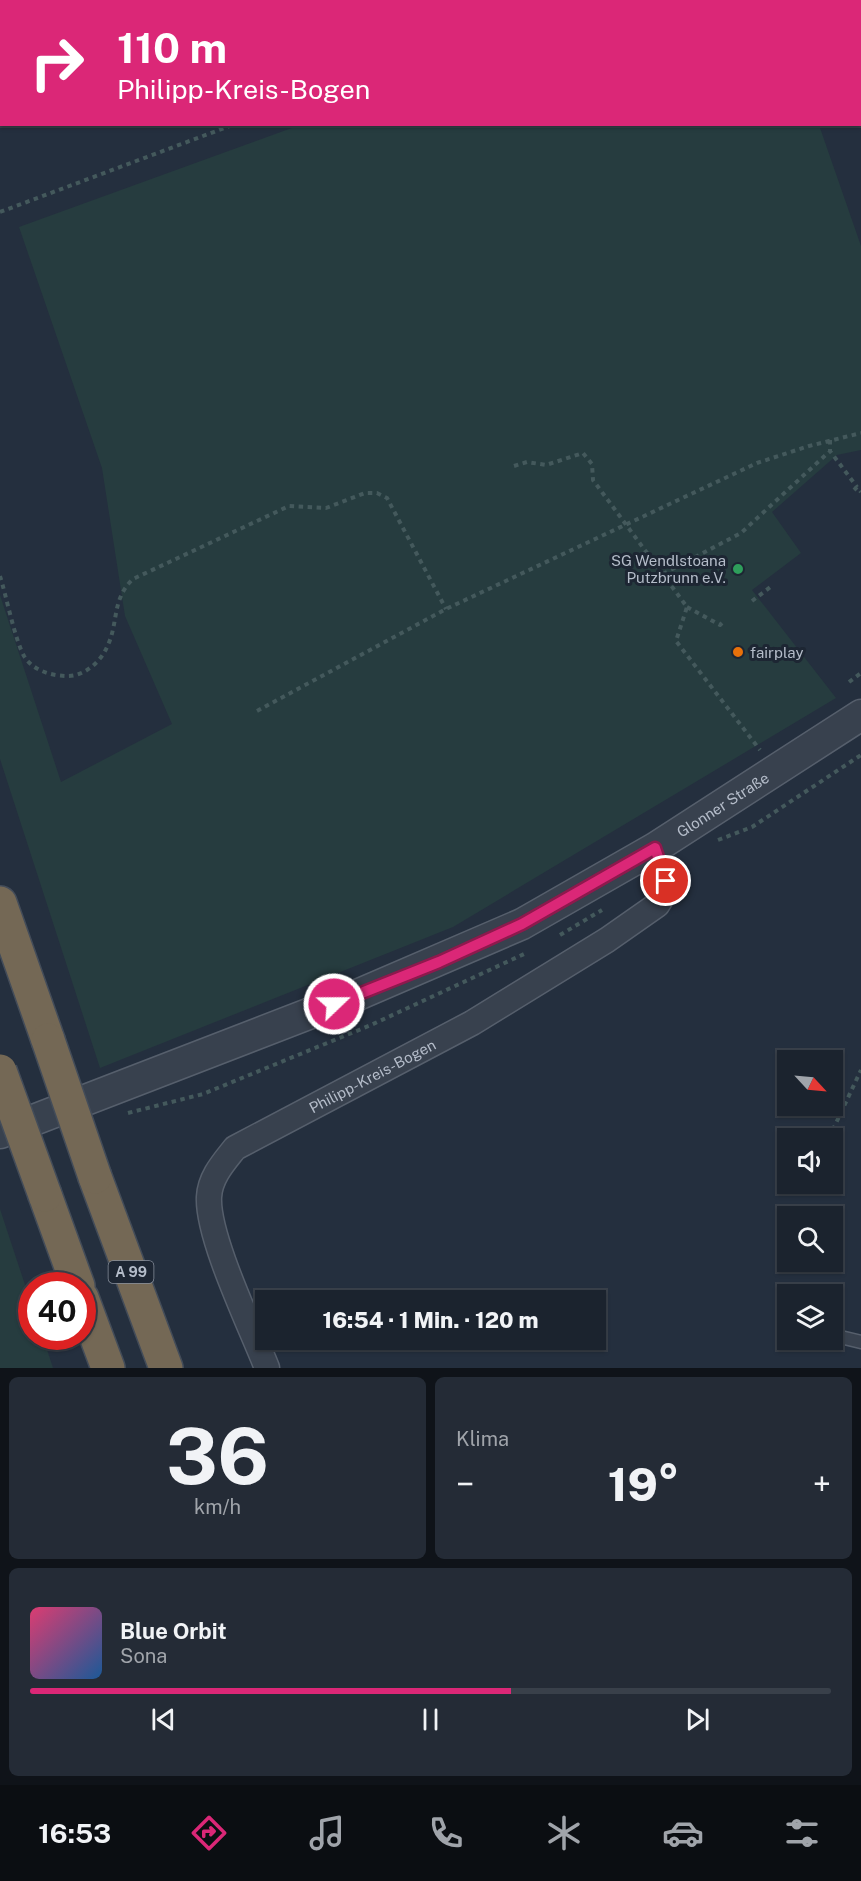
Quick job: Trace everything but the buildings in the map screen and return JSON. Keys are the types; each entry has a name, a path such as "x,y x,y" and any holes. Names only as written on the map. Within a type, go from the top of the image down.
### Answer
{"highway":[{"name":"A 99","path":"0,903 95,1177 166,1368"},
{"path":"0,1071 73,1272"},
{"path":"96,1336 108,1368"}],"street":[{"name":"Glonner Straße","path":"0,1133 355,996 522,924 655,848 861,715"},
{"name":"Philipp-Kreis-Bogen","path":"267,1368 212,1227 209,1195 217,1170 235,1148 472,1023 657,906 664,894 666,881 655,848"}],"lane":[{"path":"843,1338 861,1342"}],"path":[{"path":"0,212 230,126"},
{"path":"257,711 446,609 757,463 830,440 861,433"},
{"path":"830,440 830,451 861,492"},
{"path":"662,574 741,533 830,451"},
{"path":"514,466 527,462 546,465 583,453 592,464 593,480 687,607 720,625 722,623"},
{"path":"0,576 24,655 35,667 52,675 74,676 100,659 108,646 122,589 132,579 289,506 326,508 365,493 377,493 387,498 446,609"},
{"path":"752,601 773,585"},
{"path":"687,607 676,641 758,747"},
{"path":"849,682 861,673"},
{"path":"712,842 752,827 861,755"},
{"path":"834,1128 861,1070"}],"green space":[{"path":"297,126 819,126 861,246 861,450 837,455 772,512 801,553 752,590 836,698 453,927 100,1068 0,759 0,595 61,782 172,724 125,616 102,468 19,227"},
{"path":"0,1209 21,1272 18,1272 18,1350 47,1350 53,1368 0,1368"}],"place":[{"name":"SG Wendlstoana Putzbrunn e.V.","path":"738,569"},
{"name":"fairplay","path":"738,652"}],"route":[{"path":"334,1004 439,962 522,924 655,848 666,881"}]}
